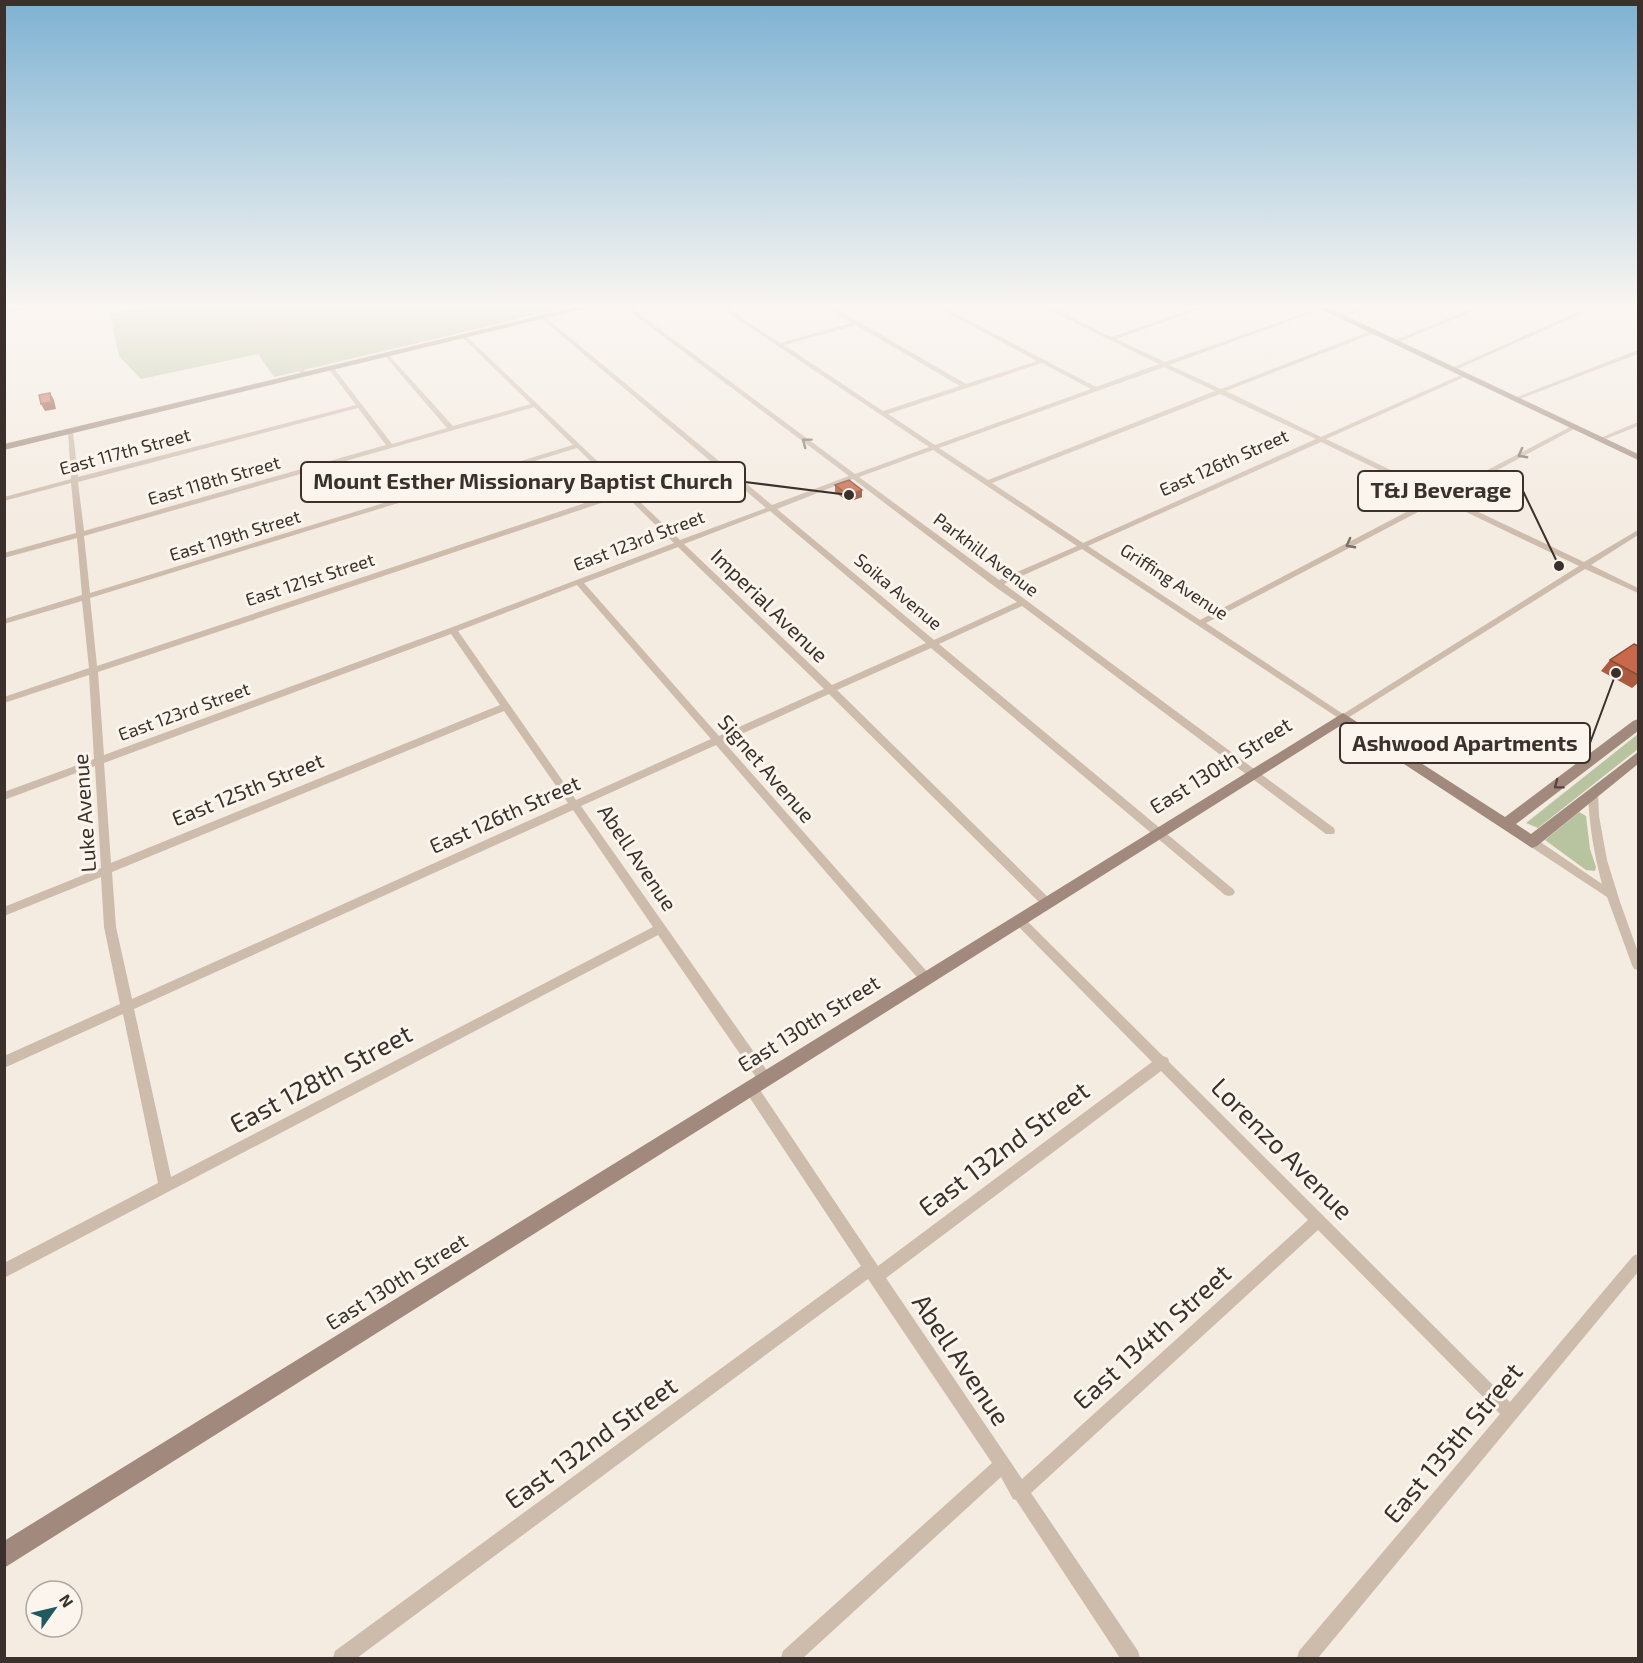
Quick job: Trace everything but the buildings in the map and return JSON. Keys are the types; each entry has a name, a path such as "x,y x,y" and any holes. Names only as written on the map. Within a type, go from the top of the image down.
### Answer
{"street":[{"path":"4,447 277,382"},
{"path":"341,382 390,446"},
{"path":"410,382 452,429"},
{"name":"Imperial Avenue","path":"511,382 830,689 1047,903"},
{"name":"Soika Avenue","path":"620,382 1229,892"},
{"name":"Parkhill Avenue","path":"726,382 1330,831"},
{"name":"Griffing Avenue","path":"836,382 1608,893"},
{"path":"957,382 965,386"},
{"path":"884,413 979,382"},
{"path":"1082,382 1096,389"},
{"name":"East 123rd Street","path":"4,796 453,630 853,477 1116,382"},
{"path":"1200,382 1638,591"},
{"path":"988,482 1248,382"},
{"name":"East 126th Street","path":"998,584 1450,382"},
{"path":"1479,382 1638,457"},
{"path":"1515,399 1561,382"},
{"name":"East 118th Street","path":"4,556 535,405"},
{"name":"East 117th Street","path":"4,499 358,406"},
{"path":"1601,439 1638,424"},
{"path":"1200,623 1574,427"},
{"name":"Luke Avenue","path":"70,432 94,670 110,927 166,1187"},
{"name":"East 119th Street","path":"4,622 577,446"},
{"name":"East 121st Street","path":"4,700 626,492"},
{"name":"East 130th Street","path":"4,1556 1638,532"},
{"name":"Signet Avenue","path":"579,582 926,979"},
{"name":"East 126th Street","path":"4,1062 1023,603"},
{"name":"Abell Avenue","path":"453,630 576,804 659,929 758,1084 872,1273 1131,1659"},
{"name":"East 125th Street","path":"4,912 507,706"},
{"path":"1506,825 1638,724"},
{"path":"1532,842 1638,758"},
{"path":"1593,793 1593,816 1608,893 1638,965"},
{"name":"Lorenzo Avenue","path":"1019,920 1163,1062 1510,1413"},
{"name":"East 128th Street","path":"4,1271 659,929"},
{"name":"East 132nd Street","path":"342,1659 1163,1062"},
{"name":"East 134th Street","path":"1019,1493 1318,1220"},
{"name":"East 135th Street","path":"1306,1659 1638,1261"},
{"path":"790,1659 1001,1466"}],"green space":[{"path":"1638,734 1638,749 1538,828 1526,823"},
{"path":"1579,812 1586,816 1595,871 1586,870 1545,840"}],"place":[{"name":"Mount Esther Missionary Baptist Church","path":"849,495"},
{"name":"T&J Beverage","path":"1559,566"},
{"name":"Ashwood Apartments","path":"1616,673"}]}
